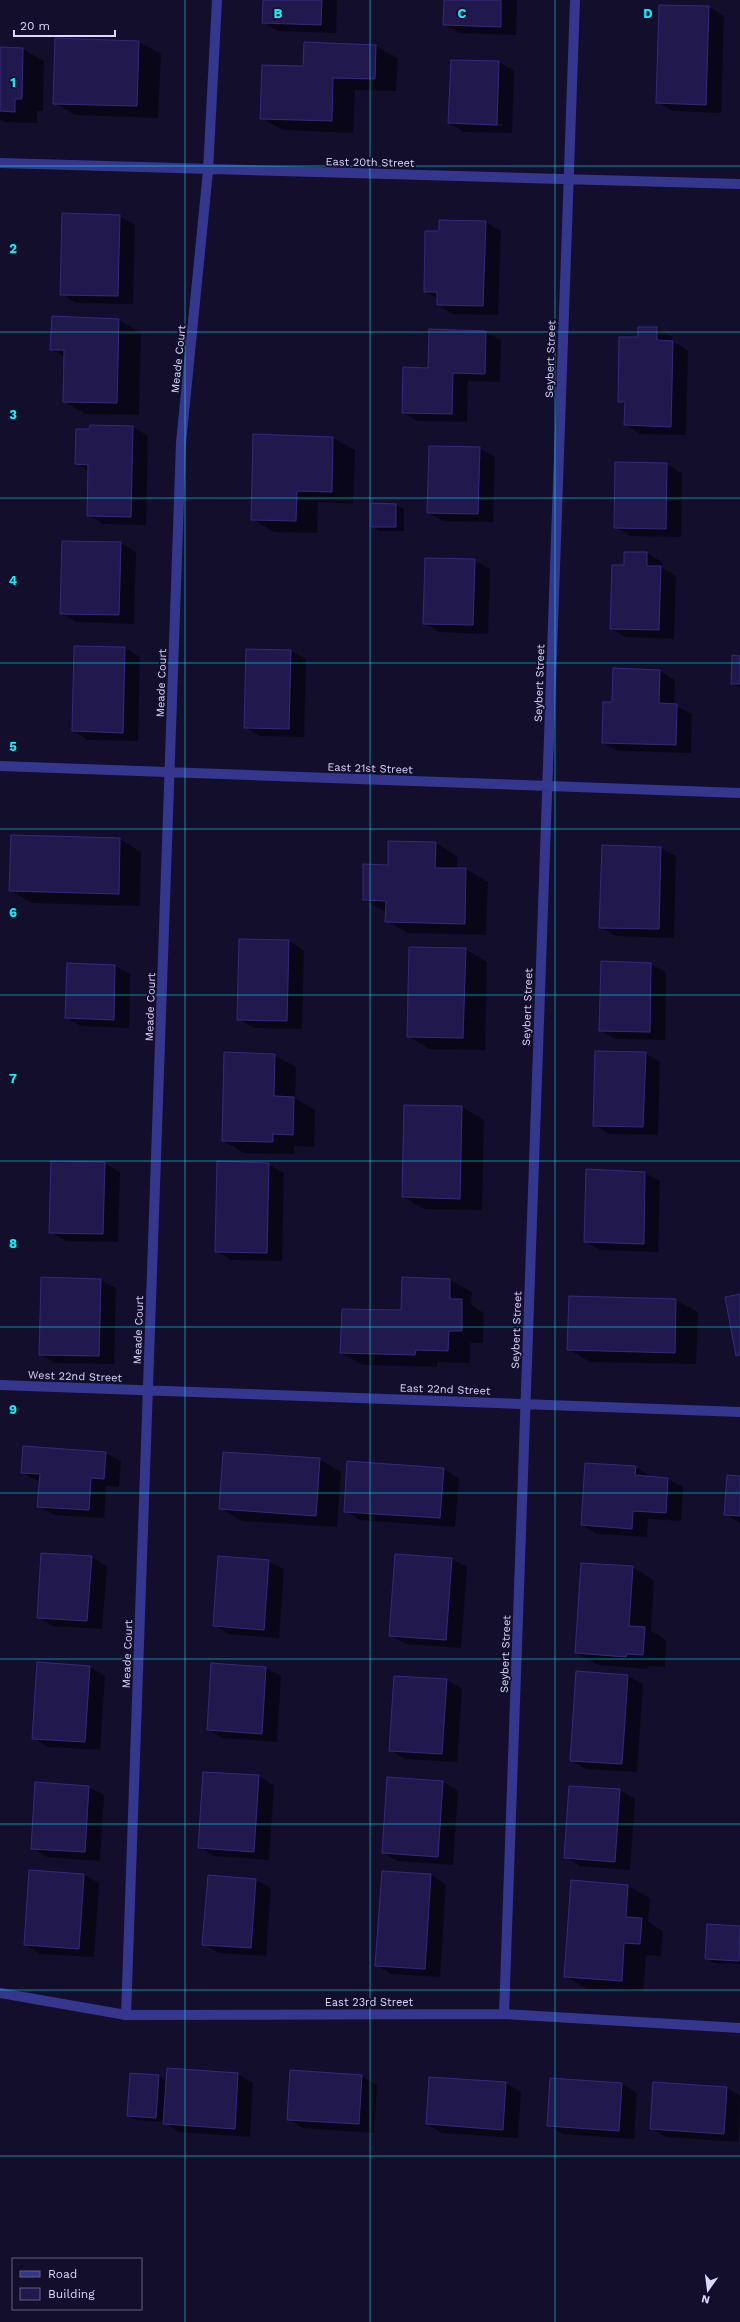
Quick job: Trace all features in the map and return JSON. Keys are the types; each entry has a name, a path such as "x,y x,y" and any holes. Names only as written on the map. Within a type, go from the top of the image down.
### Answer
{"street":[{"name":"Meade Court","path":"126,2015 181,443 208,171 217,0"},
{"name":"Seybert Street","path":"504,2014 575,0"},
{"name":"East 20th Street","path":"0,163 208,171 569,178 740,184"},
{"name":"East 21st Street","path":"0,766 740,793"},
{"name":"West 22nd Street","path":"0,1385 148,1390"},
{"name":"East 22nd Street","path":"148,1390 740,1412"},
{"name":"East 23rd Street","path":"0,1993 126,2015 504,2014 740,2028"}],"building":[{"path":"263,0 322,0 321,25 262,23"},
{"path":"444,0 501,0 501,27 443,25"},
{"path":"659,5 709,6 706,105 656,103"},
{"path":"55,38 139,41 137,106 53,104"},
{"path":"304,42 376,45 375,79 333,78 332,121 260,119 262,65 303,66"},
{"path":"0,47 23,48 22,99 15,99 15,112 0,111"},
{"path":"451,60 499,61 497,125 448,123"},
{"path":"62,213 120,215 118,296 60,295"},
{"path":"439,220 486,221 483,306 437,305 437,292 424,292 425,231 439,231"},
{"path":"52,316 119,319 117,403 63,402 64,350 50,350"},
{"path":"638,327 657,327 657,340 673,341 671,427 624,425 625,402 618,402 619,337 638,337"},
{"path":"429,329 486,331 485,374 453,373 452,414 402,413 403,367 428,368"},
{"path":"90,425 133,426 131,517 87,516 88,465 75,464 76,429 89,429"},
{"path":"253,434 333,437 332,492 297,491 296,521 251,520"},
{"path":"429,446 480,447 478,514 427,513"},
{"path":"615,462 667,463 666,529 614,528"},
{"path":"371,503 396,504 396,527 371,527"},
{"path":"62,541 121,542 119,615 60,614"},
{"path":"624,552 647,552 647,566 661,566 659,630 610,629 612,565 624,565"},
{"path":"425,558 475,559 473,625 423,624"},
{"path":"74,646 125,647 123,733 72,731"},
{"path":"246,649 291,650 289,729 244,728"},
{"path":"732,655 740,656 740,684 731,684"},
{"path":"613,668 660,670 659,703 677,704 676,745 602,743 603,702 612,702"},
{"path":"11,835 120,838 119,894 9,891"},
{"path":"388,841 436,842 435,868 466,868 465,924 385,922 386,901 363,900 363,864 388,865"},
{"path":"602,845 661,847 659,929 599,928"},
{"path":"239,939 289,940 287,1021 237,1020"},
{"path":"409,947 466,948 463,1038 407,1037"},
{"path":"601,961 651,963 650,1032 599,1031"},
{"path":"67,963 115,965 114,1020 65,1018"},
{"path":"595,1051 646,1052 643,1127 593,1126"},
{"path":"224,1052 275,1054 274,1096 294,1097 293,1135 273,1134 273,1142 222,1141"},
{"path":"404,1105 462,1106 460,1199 402,1197"},
{"path":"51,1161 105,1162 103,1234 49,1233"},
{"path":"217,1161 269,1163 267,1253 215,1252"},
{"path":"586,1169 645,1172 644,1244 584,1242"},
{"path":"41,1277 101,1279 99,1356 39,1355"},
{"path":"402,1277 450,1279 450,1299 462,1299 462,1331 449,1331 448,1351 416,1350 415,1355 340,1353 342,1309 401,1310"},
{"path":"740,1294 740,1355 736,1356 725,1297"},
{"path":"569,1296 676,1299 675,1353 567,1350"},
{"path":"23,1446 106,1452 104,1479 91,1478 89,1510 37,1507 40,1474 21,1473"},
{"path":"223,1452 320,1458 316,1516 219,1509"},
{"path":"347,1461 444,1468 440,1518 344,1512"},
{"path":"585,1463 636,1466 635,1475 668,1478 666,1513 633,1511 632,1529 581,1525"},
{"path":"727,1475 740,1476 740,1516 724,1515"},
{"path":"41,1553 92,1556 87,1621 37,1618"},
{"path":"395,1554 452,1558 446,1640 389,1636"},
{"path":"218,1556 269,1560 264,1630 213,1626"},
{"path":"581,1563 633,1566 629,1626 645,1627 643,1655 627,1654 626,1657 575,1653"},
{"path":"37,1662 90,1666 85,1742 32,1739"},
{"path":"211,1663 266,1667 262,1734 207,1730"},
{"path":"576,1671 628,1675 622,1764 570,1761"},
{"path":"394,1676 447,1679 442,1754 389,1751"},
{"path":"203,1772 259,1775 254,1852 198,1848"},
{"path":"387,1777 443,1781 438,1857 382,1853"},
{"path":"35,1782 89,1786 85,1852 31,1849"},
{"path":"569,1786 620,1789 615,1862 564,1858"},
{"path":"29,1870 84,1874 79,1949 24,1945"},
{"path":"382,1871 431,1874 425,1969 375,1966"},
{"path":"208,1875 256,1879 251,1948 202,1945"},
{"path":"571,1880 628,1885 626,1917 642,1918 640,1944 624,1943 622,1981 564,1977"},
{"path":"707,1924 740,1926 739,1961 705,1959"},
{"path":"167,2068 238,2073 235,2129 163,2124"},
{"path":"290,2070 362,2075 359,2124 287,2120"},
{"path":"130,2073 159,2075 156,2118 127,2116"},
{"path":"429,2077 506,2082 503,2130 426,2124"},
{"path":"550,2078 622,2083 619,2131 547,2126"},
{"path":"653,2082 727,2087 724,2134 650,2129"}]}
